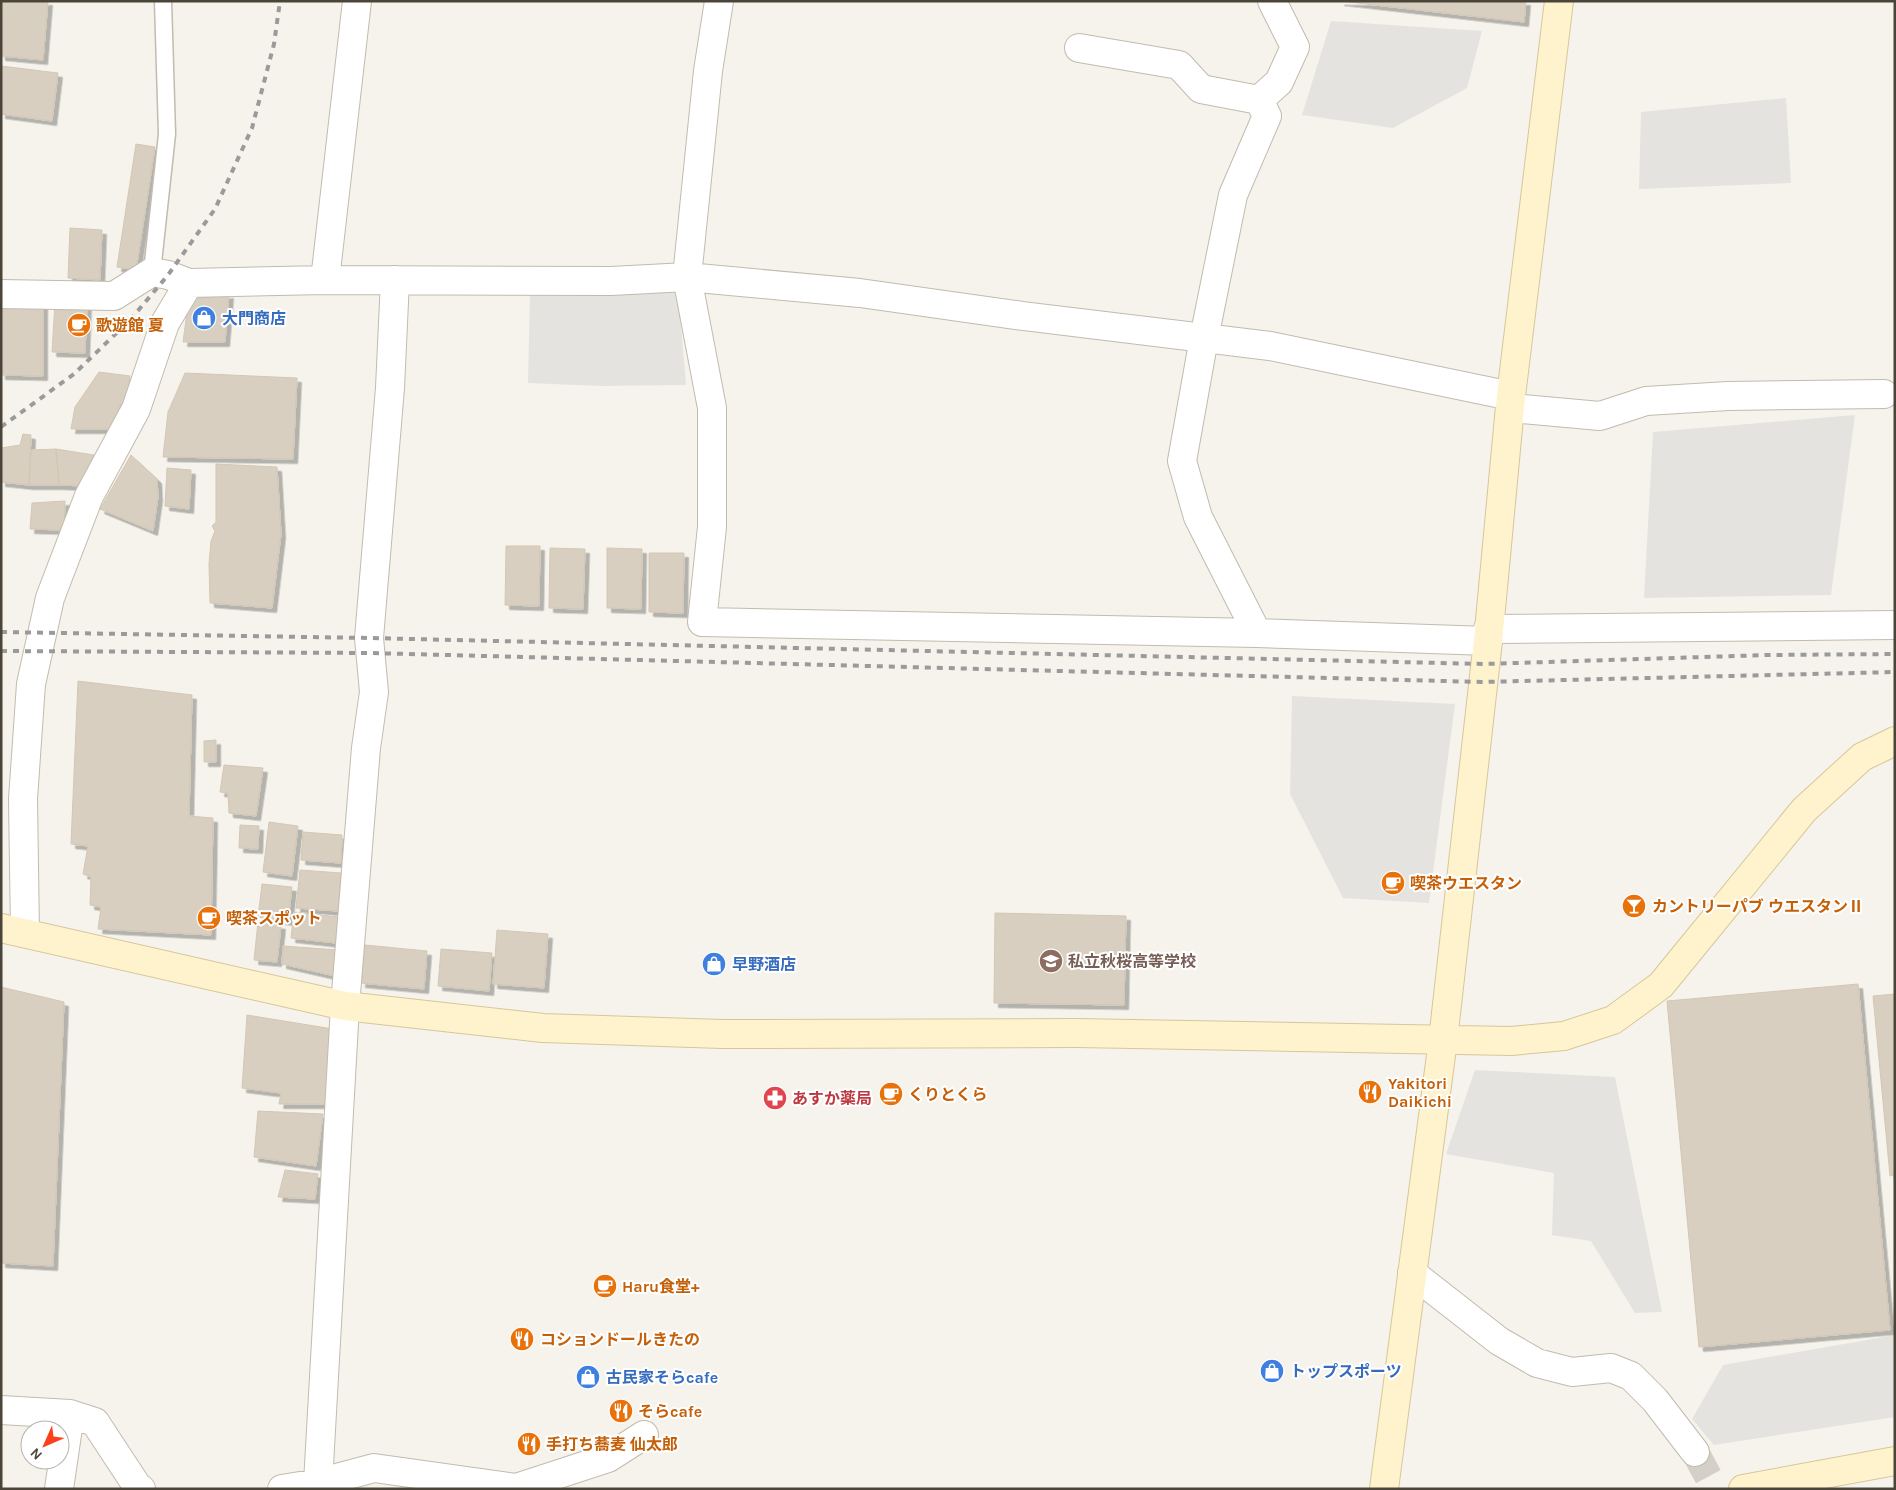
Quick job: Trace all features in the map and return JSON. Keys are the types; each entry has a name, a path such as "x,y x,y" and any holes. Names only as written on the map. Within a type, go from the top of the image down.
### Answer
{"street":[{"path":"325,280 358,1"},
{"path":"720,1 708,72 687,277 712,408 712,527 702,622 1257,633 1488,635 1895,625"},
{"path":"1259,100 1279,82 1295,48 1272,1"},
{"path":"1384,1489 1443,1040 1488,635 1511,402 1558,1"},
{"path":"1079,48 1179,66 1201,90 1259,100"},
{"path":"1257,633 1198,517 1182,461 1204,338 1233,195 1267,116 1259,100"},
{"path":"1,294 114,296 152,272 168,275 189,283 325,280 611,281 687,277 860,293 1270,346 1511,402 1600,416 1646,401 1728,396 1884,394"},
{"path":"318,1482 346,1006 366,748 374,692 369,638 390,388 395,280"},
{"path":"189,283 165,323 136,409 89,496 50,598 34,665 30,693 13,930 346,1006 543,1028 712,1034 1077,1033 1510,1041 1564,1036 1613,1020 1661,985 1804,810 1862,757 1895,741"},
{"path":"1412,1273 1499,1341 1537,1363 1572,1372 1611,1368 1631,1376 1655,1400 1695,1452"},
{"path":"1,1410 70,1414 95,1422 139,1489 141,1489"},
{"path":"59,1489 70,1414"},
{"path":"282,1489 374,1468 516,1488 608,1458 644,1435"},
{"path":"1743,1489 1895,1461"}],"lane":[{"path":"152,272 167,134 163,1"}],"shaded area":[{"path":"1331,21 1482,31 1467,88 1393,128 1302,115"},
{"path":"1786,98 1791,183 1639,189 1641,112"},
{"path":"678,290 686,385 601,386 528,383 530,293"},
{"path":"1855,415 1831,595 1644,598 1653,432"},
{"path":"1292,696 1455,704 1429,903 1343,898 1290,794"},
{"path":"1475,1070 1615,1077 1662,1312 1635,1313 1591,1241 1552,1235 1554,1173 1446,1154"},
{"path":"1895,1335 1895,1417 1714,1445 1692,1419 1723,1365"}],"building":[{"path":"1,1 48,1 43,60 1,56"},
{"path":"1340,1 1526,1 1524,22"},
{"path":"1,66 58,73 52,121 1,114"},
{"path":"136,144 155,147 136,270 117,267"},
{"path":"70,228 102,230 100,280 68,278"},
{"path":"229,294 225,342 183,342 189,298"},
{"path":"1,302 43,303 43,376 1,375"},
{"path":"55,302 87,304 85,353 52,352"},
{"path":"99,372 130,376 126,405 119,405 116,429 71,429 75,407"},
{"path":"185,373 297,378 293,459 163,457 168,412"},
{"path":"23,434 31,435 29,485 1,482 1,448 20,445"},
{"path":"56,449 59,485 29,485 31,450"},
{"path":"56,449 94,455 94,474 85,486 59,485"},
{"path":"131,455 157,479 158,497 153,531 100,509"},
{"path":"216,464 277,467 281,534 272,608 210,603 209,564 211,541 215,531 212,526 216,522"},
{"path":"167,468 191,470 189,509 165,506"},
{"path":"65,501 64,530 30,529 32,503"},
{"path":"506,546 540,546 539,606 505,605"},
{"path":"550,548 585,549 583,609 549,608"},
{"path":"607,548 642,549 641,609 607,608"},
{"path":"649,553 684,553 683,613 649,612"},
{"path":"78,681 192,695 189,816 213,818 211,935 98,929 101,907 90,905 91,877 83,874 88,846 71,844"},
{"path":"216,740 216,762 204,762 204,741"},
{"path":"224,765 263,768 256,816 229,813 228,793 220,792"},
{"path":"269,822 298,826 292,876 263,872"},
{"path":"240,825 259,826 258,849 239,848"},
{"path":"303,832 342,835 341,863 301,860"},
{"path":"300,870 341,873 338,911 296,908"},
{"path":"262,884 292,887 288,921 258,917"},
{"path":"294,912 338,917 336,943 291,938"},
{"path":"995,913 1126,916 1124,1005 994,1003"},
{"path":"258,922 281,925 277,962 254,960"},
{"path":"497,930 548,934 544,988 493,984"},
{"path":"365,945 427,951 424,989 361,983"},
{"path":"283,946 338,950 335,976 282,964"},
{"path":"441,949 492,953 489,991 438,986"},
{"path":"1858,984 1890,1330 1699,1347 1667,1001"},
{"path":"1,987 64,1002 53,1266 1,1263"},
{"path":"1895,994 1895,1175 1890,1176 1873,996"},
{"path":"247,1015 333,1029 329,1104 279,1104 281,1093 242,1088"},
{"path":"258,1111 323,1114 316,1166 254,1157"},
{"path":"285,1170 318,1174 315,1199 278,1197"}],"tunnel":[{"path":"1695,1452 1715,1489"}],"railway":[{"path":"1,427 74,374 131,319 168,275 215,209 252,128 274,44 280,1"},
{"path":"1,632 369,638 1484,664 1767,655 1895,654"},
{"path":"1,651 370,653 1482,682 1895,672"}],"place":[{"name":"大門商店","path":"204,318"},
{"name":"歌遊館 夏","path":"79,325"},
{"name":"喫茶ウエスタン","path":"1393,883"},
{"name":"カントリーパブ ウエスタンⅡ","path":"1634,906"},
{"name":"喫茶スポット","path":"209,918"},
{"name":"私立秋桜高等学校","path":"1051,961"},
{"name":"早野酒店","path":"714,964"},
{"name":"Yakitori Daikichi","path":"1370,1092"},
{"name":"くりとくら","path":"891,1094"},
{"name":"あすか薬局","path":"775,1098"},
{"name":"Haru食堂+","path":"605,1286"},
{"name":"コションドールきたの","path":"522,1339"},
{"name":"トップスポーツ","path":"1272,1371"},
{"name":"古民家そらcafe","path":"588,1377"},
{"name":"そらcafe","path":"621,1411"},
{"name":"手打ち蕎麦 仙太郎","path":"529,1444"}]}
